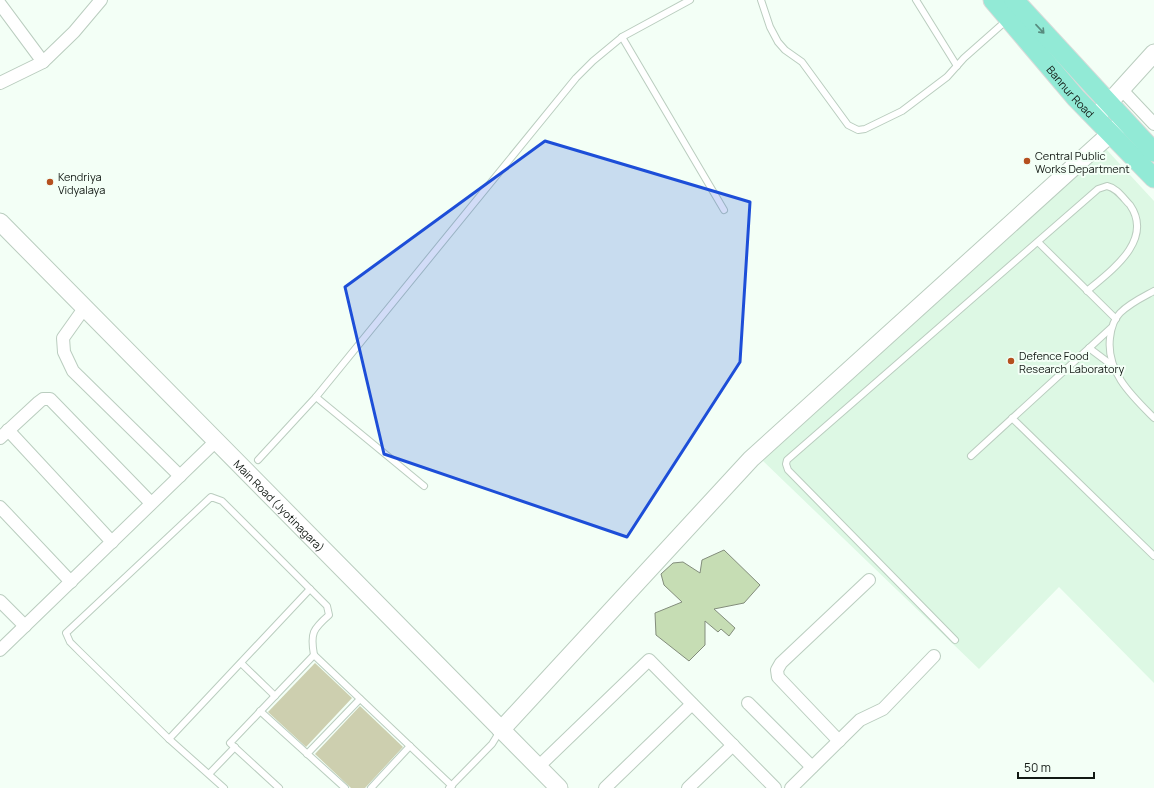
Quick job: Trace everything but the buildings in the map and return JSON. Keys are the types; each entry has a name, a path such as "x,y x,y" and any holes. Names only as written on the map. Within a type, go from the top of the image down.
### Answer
{"main road":[{"name":"Bannur Road","path":"993,0 1076,98 1154,178"},
{"path":"1014,0 1154,152"}],"street":[{"path":"0,82 43,62 74,32 101,0"},
{"path":"0,4 43,62"},
{"path":"1096,117 1154,53"},
{"path":"1121,89 1154,124"},
{"path":"501,730 751,459 1125,121"},
{"name":"Main Road (Jyotinagara)","path":"0,222 557,788"},
{"path":"85,307 63,338 64,352 73,371 180,476"},
{"path":"112,542 4,434 38,402 43,399 50,399 151,503"},
{"path":"0,650 216,442"},
{"path":"0,506 70,582"},
{"path":"839,741 778,677 777,670 781,664 869,580"},
{"path":"0,601 25,626"},
{"path":"791,788 860,720 883,709 934,656"},
{"path":"538,767 649,660 772,787"},
{"path":"748,703 812,767"},
{"path":"605,788 692,704"},
{"path":"688,788 733,746"}],"lane":[{"path":"258,460 316,397 576,78 593,61 622,37 690,0"},
{"path":"761,0 770,28 778,42 785,50 802,62 848,125 858,130 865,129 902,111 947,77 956,66 1009,18"},
{"path":"916,0 956,66"},
{"path":"622,37 724,210"},
{"path":"955,640 788,470 786,464 791,454 1098,189 1107,186 1116,190 1141,219 1142,227 1137,246 1124,260 1087,291"},
{"path":"1038,242 1116,319"},
{"path":"971,456 1111,328 1120,313 1137,300 1154,291"},
{"path":"1111,328 1109,346 1113,366 1123,385 1154,418"},
{"path":"1089,348 1113,366"},
{"path":"316,397 424,486"},
{"path":"1012,418 1154,556"},
{"path":"224,788 169,739 80,652 70,642 66,633 211,497 222,502 310,589 329,610 329,614 315,627 313,632 312,643 314,655 410,746 450,787 492,744 501,730"},
{"path":"169,739 310,589"},
{"path":"279,788 230,743 314,655"},
{"path":"241,663 275,696"},
{"path":"307,754 360,698"},
{"path":"260,712 345,788"},
{"path":"371,788 410,746"},
{"path":"209,774 234,747"}],"highlighted area":[{"path":"545,141 750,202 740,362 627,537 384,454 345,287"}],"shaded area":[{"name":"Defence Food Research Laboratory","path":"1106,149 1154,201 1154,683 1059,587 979,669 761,459 976,263"},
{"path":"315,663 352,698 306,747 268,712"},
{"path":"360,706 403,747 365,788 351,788 315,754"}],"place":[{"name":"Central Public Works Department","path":"1027,161"},
{"name":"Kendriya Vidyalaya","path":"50,182"},
{"name":"Defence Food Research Laboratory","path":"1011,361"}]}
